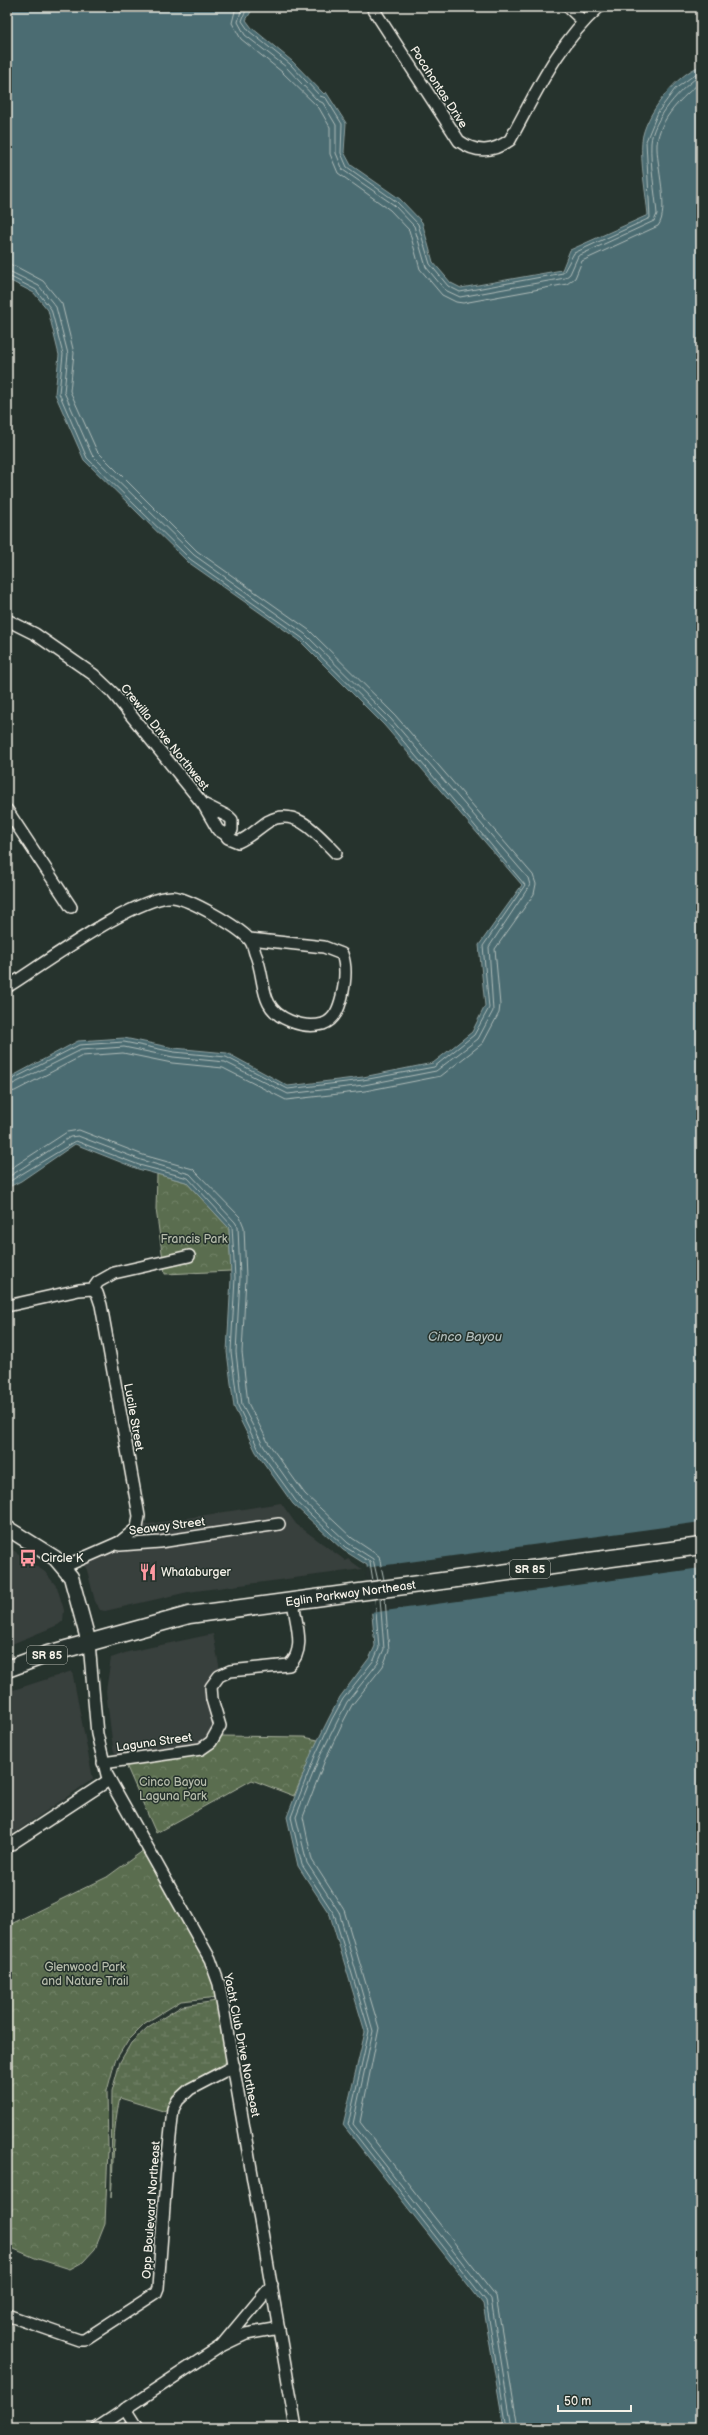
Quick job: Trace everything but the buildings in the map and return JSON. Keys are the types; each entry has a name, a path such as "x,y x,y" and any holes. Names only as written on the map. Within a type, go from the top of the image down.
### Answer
{"highway":[{"name":"Eglin Parkway Northeast","path":"7,1669 48,1654 89,1644 189,1615 701,1546"}],"main road":[{"path":"7,1528 55,1558 72,1577 89,1644"}],"street":[{"name":"Pocahontas Drive","path":"372,7 459,141 473,149 483,151 500,147 510,140 556,57 583,21 599,7"},
{"path":"568,7 583,21"},
{"name":"Crewilla Drive Northwest","path":"7,620 35,634 104,683 124,704 203,804 218,830 225,834 232,830 232,820 203,804"},
{"path":"7,810 71,907"},
{"path":"225,834 228,838 238,842 270,821 278,818 289,818 307,826 336,853"},
{"path":"7,987 122,913 149,901 164,897 185,900 210,912 250,940 324,947 342,954 345,962 343,993 339,1008 332,1019 325,1024 308,1025 285,1019 273,1011 264,993 260,964 250,940"},
{"path":"7,1306 79,1290 93,1289 98,1282 114,1273 189,1256"},
{"name":"Lucile Street","path":"93,1289 98,1293 101,1305 139,1516 136,1528 130,1536 118,1543"},
{"name":"Seaway Street","path":"63,1567 118,1543 120,1545 160,1542 279,1524"},
{"name":"Laguna Street","path":"102,1762 201,1749 211,1742 220,1726 212,1699 211,1687 219,1676 230,1671 289,1664 296,1659 300,1650 293,1601"},
{"name":"Yacht Club Drive Northeast","path":"89,1644 97,1734 102,1762 109,1780 210,1959 222,1992 296,2428"},
{"path":"7,1847 109,1780"},
{"name":"Opp Boulevard Northeast","path":"7,2315 79,2340 84,2340 156,2293 158,2288 167,2165 173,2109 178,2100 190,2089 234,2066"},
{"path":"221,2346 272,2285"},
{"path":"97,2428 221,2346 246,2334 279,2328"},
{"path":"125,2409 137,2428"}],"shaded area":[{"path":"281,1503 296,1524 346,1561 348,1559 362,1569 188,1592 105,1611 100,1610 95,1601 87,1570 83,1563 116,1549 160,1547 284,1528 284,1518 134,1539 142,1525"},
{"path":"7,1546 45,1572 57,1587 64,1610 63,1621 58,1625 7,1646"},
{"path":"213,1634 220,1670 205,1688 214,1727 207,1739 200,1744 116,1756 113,1748 106,1691 111,1658 128,1652"},
{"path":"72,1671 93,1779 7,1838 7,1692"}],"green space":[{"name":"Francis Park","path":"157,1174 186,1182 229,1228 231,1271 165,1274 156,1209"},
{"name":"Cinco Bayou Laguna Park","path":"221,1736 304,1737 318,1740 294,1796 252,1780 156,1833 126,1765 183,1754"},
{"name":"Glenwood Park and Nature Trail","path":"144,1850 212,1971 219,1997 181,2001 145,2023 128,2040 115,2061 107,2091 108,2149 105,2224 95,2249 83,2262 70,2269 35,2258 7,2246 7,1926 107,1877"},
{"path":"217,2001 228,2063 193,2081 179,2093 168,2109 163,2111 120,2098 114,2135 111,2198 112,2091 120,2062 131,2043 148,2027 182,2006"}],"water":[{"name":"Cinco Bayou","path":"7,7 250,7 252,10 246,20 252,28 292,61 324,94 326,92 346,123 344,152 351,165 400,199 422,222 433,262 451,283 461,288 562,270 570,250 648,215 642,158 642,141 644,131 655,108 672,86 692,70 701,66 701,2428 504,2428 483,2304 343,2125 365,2032 330,1915 298,1866 287,1817 311,1754 329,1718 340,1697 370,1657 375,1646 367,1565 343,1550 293,1504 256,1452 234,1407 227,1352 231,1278 229,1228 186,1182 138,1169 75,1144 21,1181 7,1188 7,1079 78,1041 124,1038 174,1048 227,1053 288,1086 363,1077 433,1063 472,1032 485,1006 479,945 522,885 384,725 299,640 188,562 84,460 55,394 59,355 48,310 34,293 7,279"}],"pier":[{"path":"701,1522 701,1568 370,1613 365,1568"}],"place":[{"name":"Circle K","path":"28,1558"},
{"name":"Whataburger","path":"148,1572"}]}
